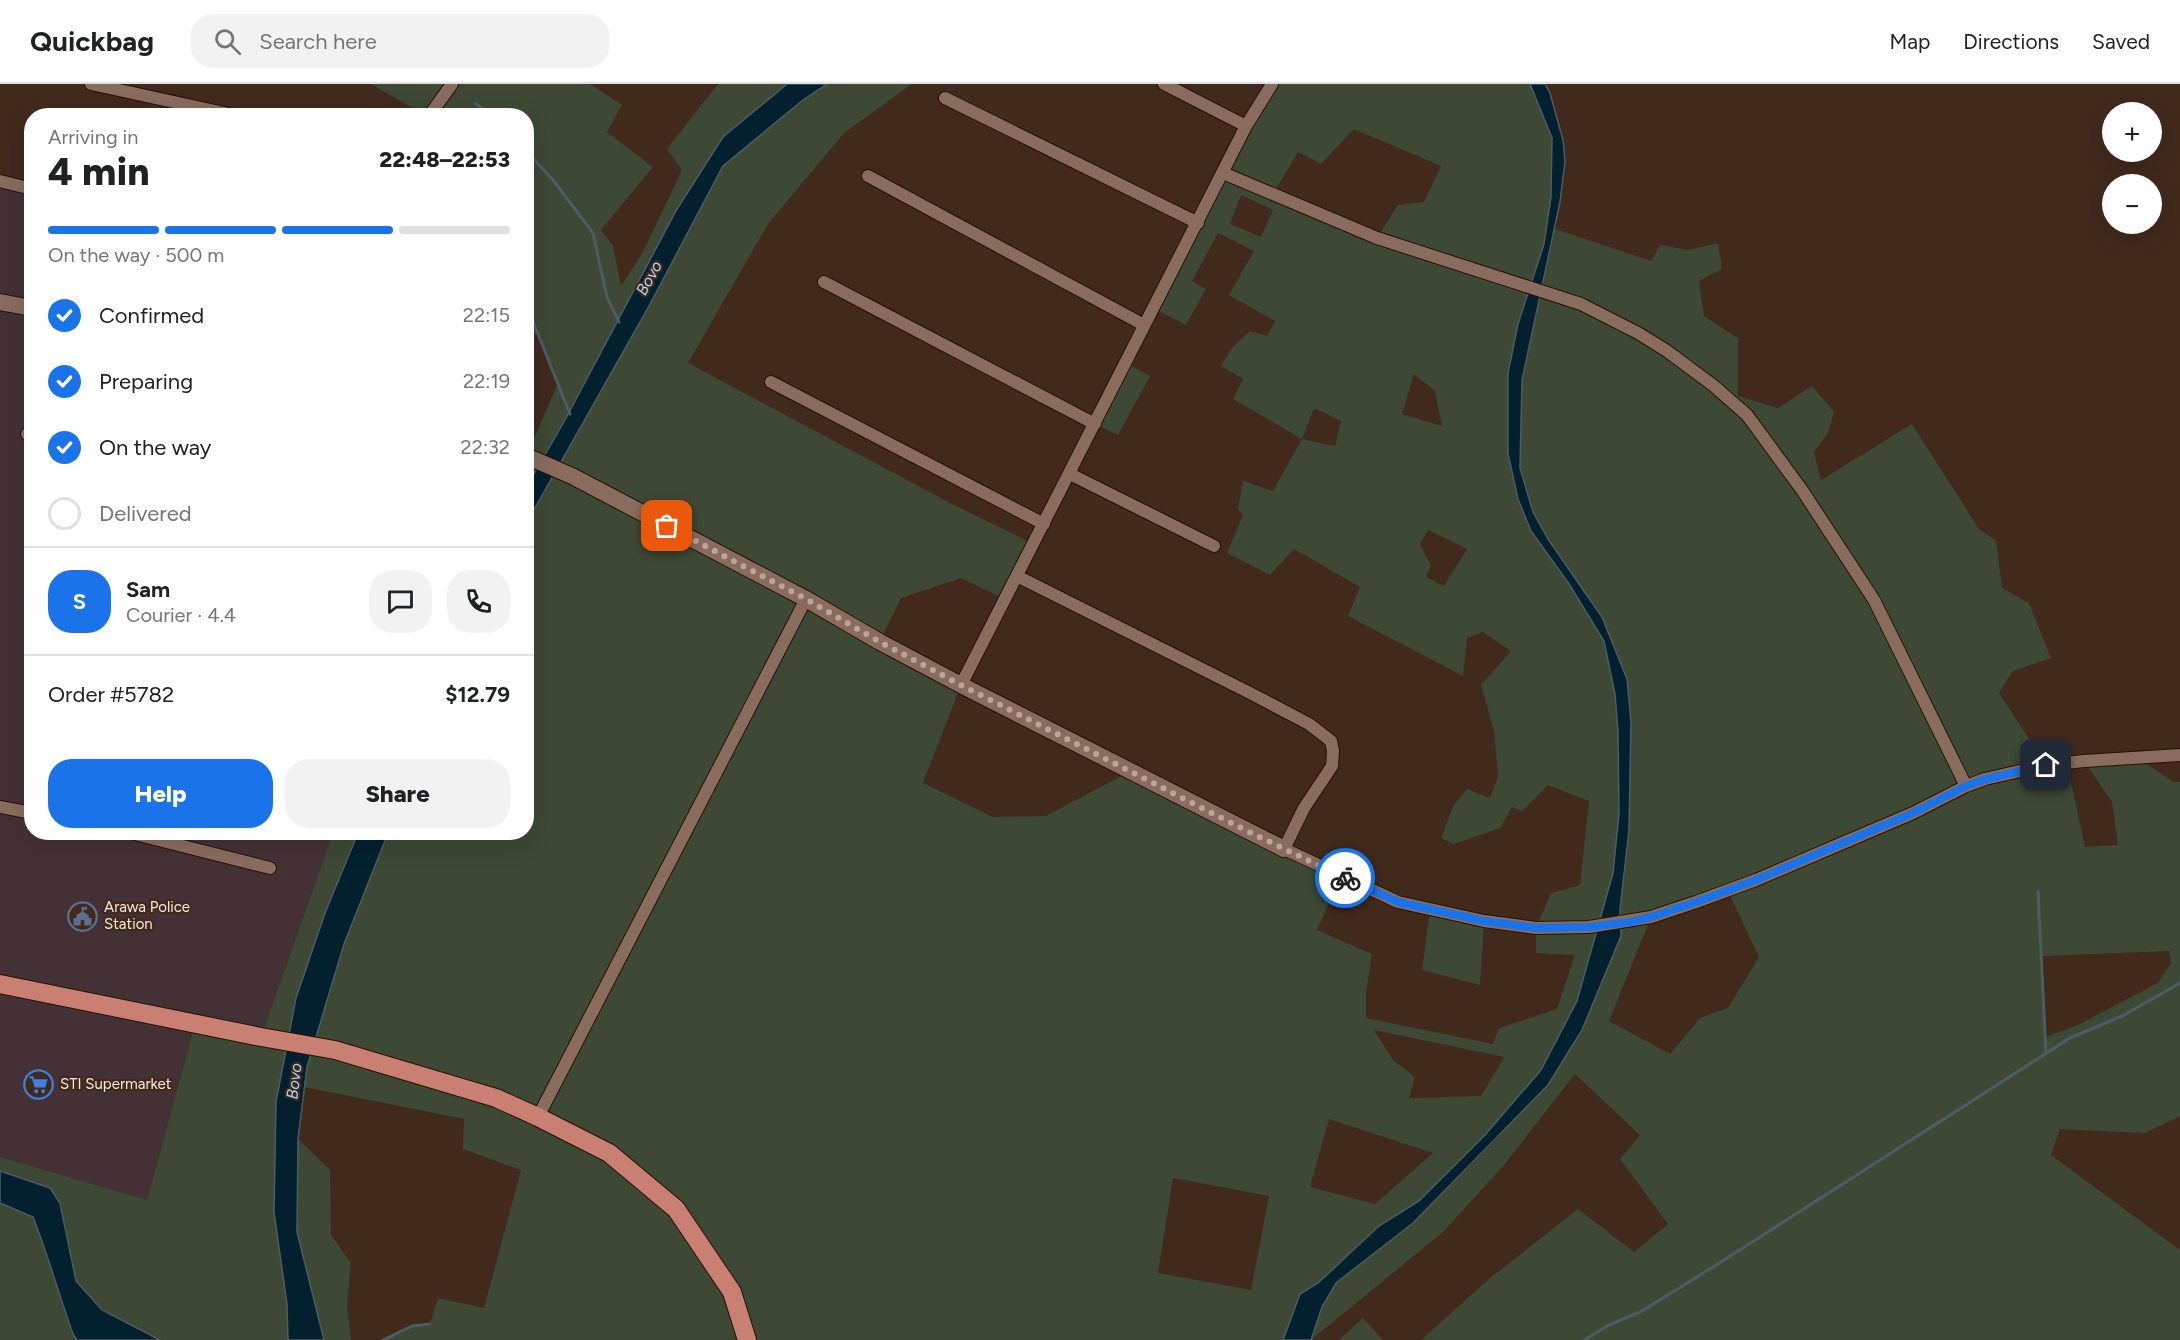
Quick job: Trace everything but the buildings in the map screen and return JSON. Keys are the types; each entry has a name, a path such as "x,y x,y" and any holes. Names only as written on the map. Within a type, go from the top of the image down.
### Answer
{"main road":[{"path":"0,984 335,1050 496,1098 538,1117 609,1153 676,1209 732,1292 747,1340"}],"street":[{"path":"91,84 201,108"},
{"path":"435,108 452,84"},
{"path":"1164,84 1246,126"},
{"path":"961,685 1246,126 1272,84"},
{"path":"945,98 1198,223"},
{"path":"1223,172 1377,238 1581,304 1638,333 1695,372 1747,415 1802,490 1874,600 1966,786"},
{"path":"868,176 1144,325"},
{"path":"0,180 24,187"},
{"path":"824,282 1095,424"},
{"path":"0,302 24,307"},
{"path":"771,382 1044,524"},
{"path":"534,459 572,476 806,599 961,685 1284,849 1398,902 1484,921 1536,928 1589,927 1651,917 1756,880 1986,779 2046,765 2180,755"},
{"path":"1070,474 1214,546"},
{"path":"1017,576 1309,724 1331,741 1332,766 1304,808 1284,849"},
{"path":"538,1117 806,599"},
{"path":"0,807 24,812"},
{"path":"159,840 270,868"}],"shaded area":[{"path":"0,181 24,187 24,840 331,840 261,1037 195,1024 147,1200 0,1157"}],"green space":[{"path":"371,84 590,84 622,105 607,132 653,167 601,230 613,246 621,286 644,250 682,170 667,149 718,84 787,84 723,137 677,209 534,474 534,436 558,383 538,334 534,335 534,108 413,108"},
{"path":"827,84 912,84 844,133 768,224 688,363 948,502 1034,544 1005,599 961,578 901,598 880,641 961,685 923,783 993,817 1046,816 1131,771 1341,876 1317,930 1372,954 1366,993 1366,1018 1493,1044 1499,1028 1557,1009 1575,955 1536,953 1536,928 1551,893 1580,885 1589,801 1548,785 1522,811 1512,807 1500,828 1454,844 1441,838 1454,805 1467,789 1490,798 1498,777 1494,731 1481,685 1511,651 1483,632 1467,638 1463,676 1348,616 1360,587 1294,549 1270,575 1227,553 1243,515 1238,509 1243,481 1273,491 1302,439 1233,399 1243,379 1221,366 1231,349 1250,331 1267,336 1275,321 1229,295 1254,251 1218,233 1192,281 1206,289 1186,325 1153,308 1272,84 1530,84 1552,138 1551,197 1544,244 1518,324 1508,373 1508,454 1531,531 1569,584 1604,641 1615,694 1618,732 1619,814 1613,873 1577,1001 1541,1070 1485,1135 1419,1201 1379,1226 1318,1283 1300,1294 1283,1340 383,1340 412,1326 430,1324 438,1298 484,1308 521,1170 463,1149 464,1119 304,1087 307,1067 344,944 385,840 534,840 534,510 649,306 723,166 803,100","holes":["1354,129 1441,166 1424,202 1398,205 1377,238 1273,194 1298,152 1321,164","1241,195 1273,210 1261,237 1230,224","1414,374 1435,391 1442,426 1402,414","1314,408 1341,421 1335,446 1302,439","1428,530 1467,549 1444,586 1426,577 1431,566 1420,544","1374,1030 1504,1057 1481,1096 1409,1098 1415,1077 1393,1060","1329,1119 1433,1153 1375,1204 1310,1187","1173,1178 1269,1196 1251,1290 1158,1273"]},
{"path":"1555,229 1651,261 1660,245 1688,250 1718,243 1722,269 1699,281 1704,316 1738,338 1738,396 1778,408 1812,386 1834,412 1828,433 1814,452 1821,480 1912,424 1979,529 1996,541 2002,588 2029,603 2051,658 2013,671 1999,693 2046,765 2067,763 2085,847 2118,845 2112,802 2084,761 2138,758 2173,782 2180,782 2180,1116 2145,1133 2060,1129 2051,1155 2180,1250 2180,1340 1421,1340 1489,1279 1578,1209 1634,1252 1668,1224 1620,1159 1640,1135 1575,1074 1504,1165 1443,1232 1311,1340 1322,1307 1336,1283 1413,1223 1500,1136 1582,1030 1621,936 1620,909 1629,830 1631,722 1627,679 1533,512 1520,468 1522,380","holes":["1728,891 1759,957 1728,1008 1700,1018 1670,1054 1609,1021 1651,917","2169,951 2171,963 2158,983 2078,1025 2046,1037 2042,956"]},
{"path":"1126,363 1150,376 1118,435 1095,424"},
{"path":"331,840 355,840 325,913 296,998 287,1304 288,1340 160,1340 102,1310 76,1281 61,1203 50,1188 0,1171 0,1157 147,1200 195,1024 261,1037"},
{"path":"1430,909 1484,921 1480,985 1422,970"},
{"path":"298,1139 330,1170 331,1235 351,1263 347,1306 351,1340 324,1340 297,1232"},
{"path":"0,1203 33,1217 77,1340 0,1340"},
{"path":"1363,1318 1383,1340 1339,1340"}],"water":[{"name":"Bovo","path":"787,84 827,84 803,100 723,166 649,306 534,510 534,474 677,209 723,137"},
{"path":"1530,84 1545,84 1550,93 1563,140 1565,161 1560,202 1522,380 1520,468 1533,512 1548,539 1602,617 1627,679 1631,722 1629,830 1620,909 1621,936 1582,1030 1548,1085 1413,1223 1336,1283 1322,1307 1311,1340 1283,1340 1300,1294 1318,1283 1379,1226 1419,1201 1485,1135 1541,1070 1577,1001 1613,873 1619,814 1618,732 1615,694 1604,641 1569,584 1531,531 1518,499 1508,454 1508,373 1518,324 1544,244 1551,197 1552,138"},
{"name":"Bovo","path":"355,840 385,840 344,944 307,1067 298,1139 297,1232 324,1340 288,1340 287,1304 274,1212 276,1102 296,998 325,913"},
{"path":"0,1171 50,1188 60,1203 76,1281 102,1310 160,1340 77,1340 33,1217 0,1203"}],"waterway":[{"path":"475,103 482,108"},
{"path":"534,160 553,180 593,233 607,297 619,322"},
{"path":"534,324 570,414"},
{"path":"2038,891 2046,1054"},
{"path":"1584,1340 1609,1325 1642,1311 1721,1262 2070,1038 2124,1015 2180,983"},
{"path":"383,1340 412,1326 430,1324"}],"way so far":[{"path":"667,526 806,599 961,685 1249,832 1345,878"}],"place":[{"name":"Arawa Police Station","path":"83,916"},
{"name":"STI Supermarket","path":"39,1084"}],"route":[{"path":"1345,878 1398,902 1484,921 1536,928 1589,927 1630,922 1651,917 1756,880 1913,813 1966,786 2046,765"}]}
